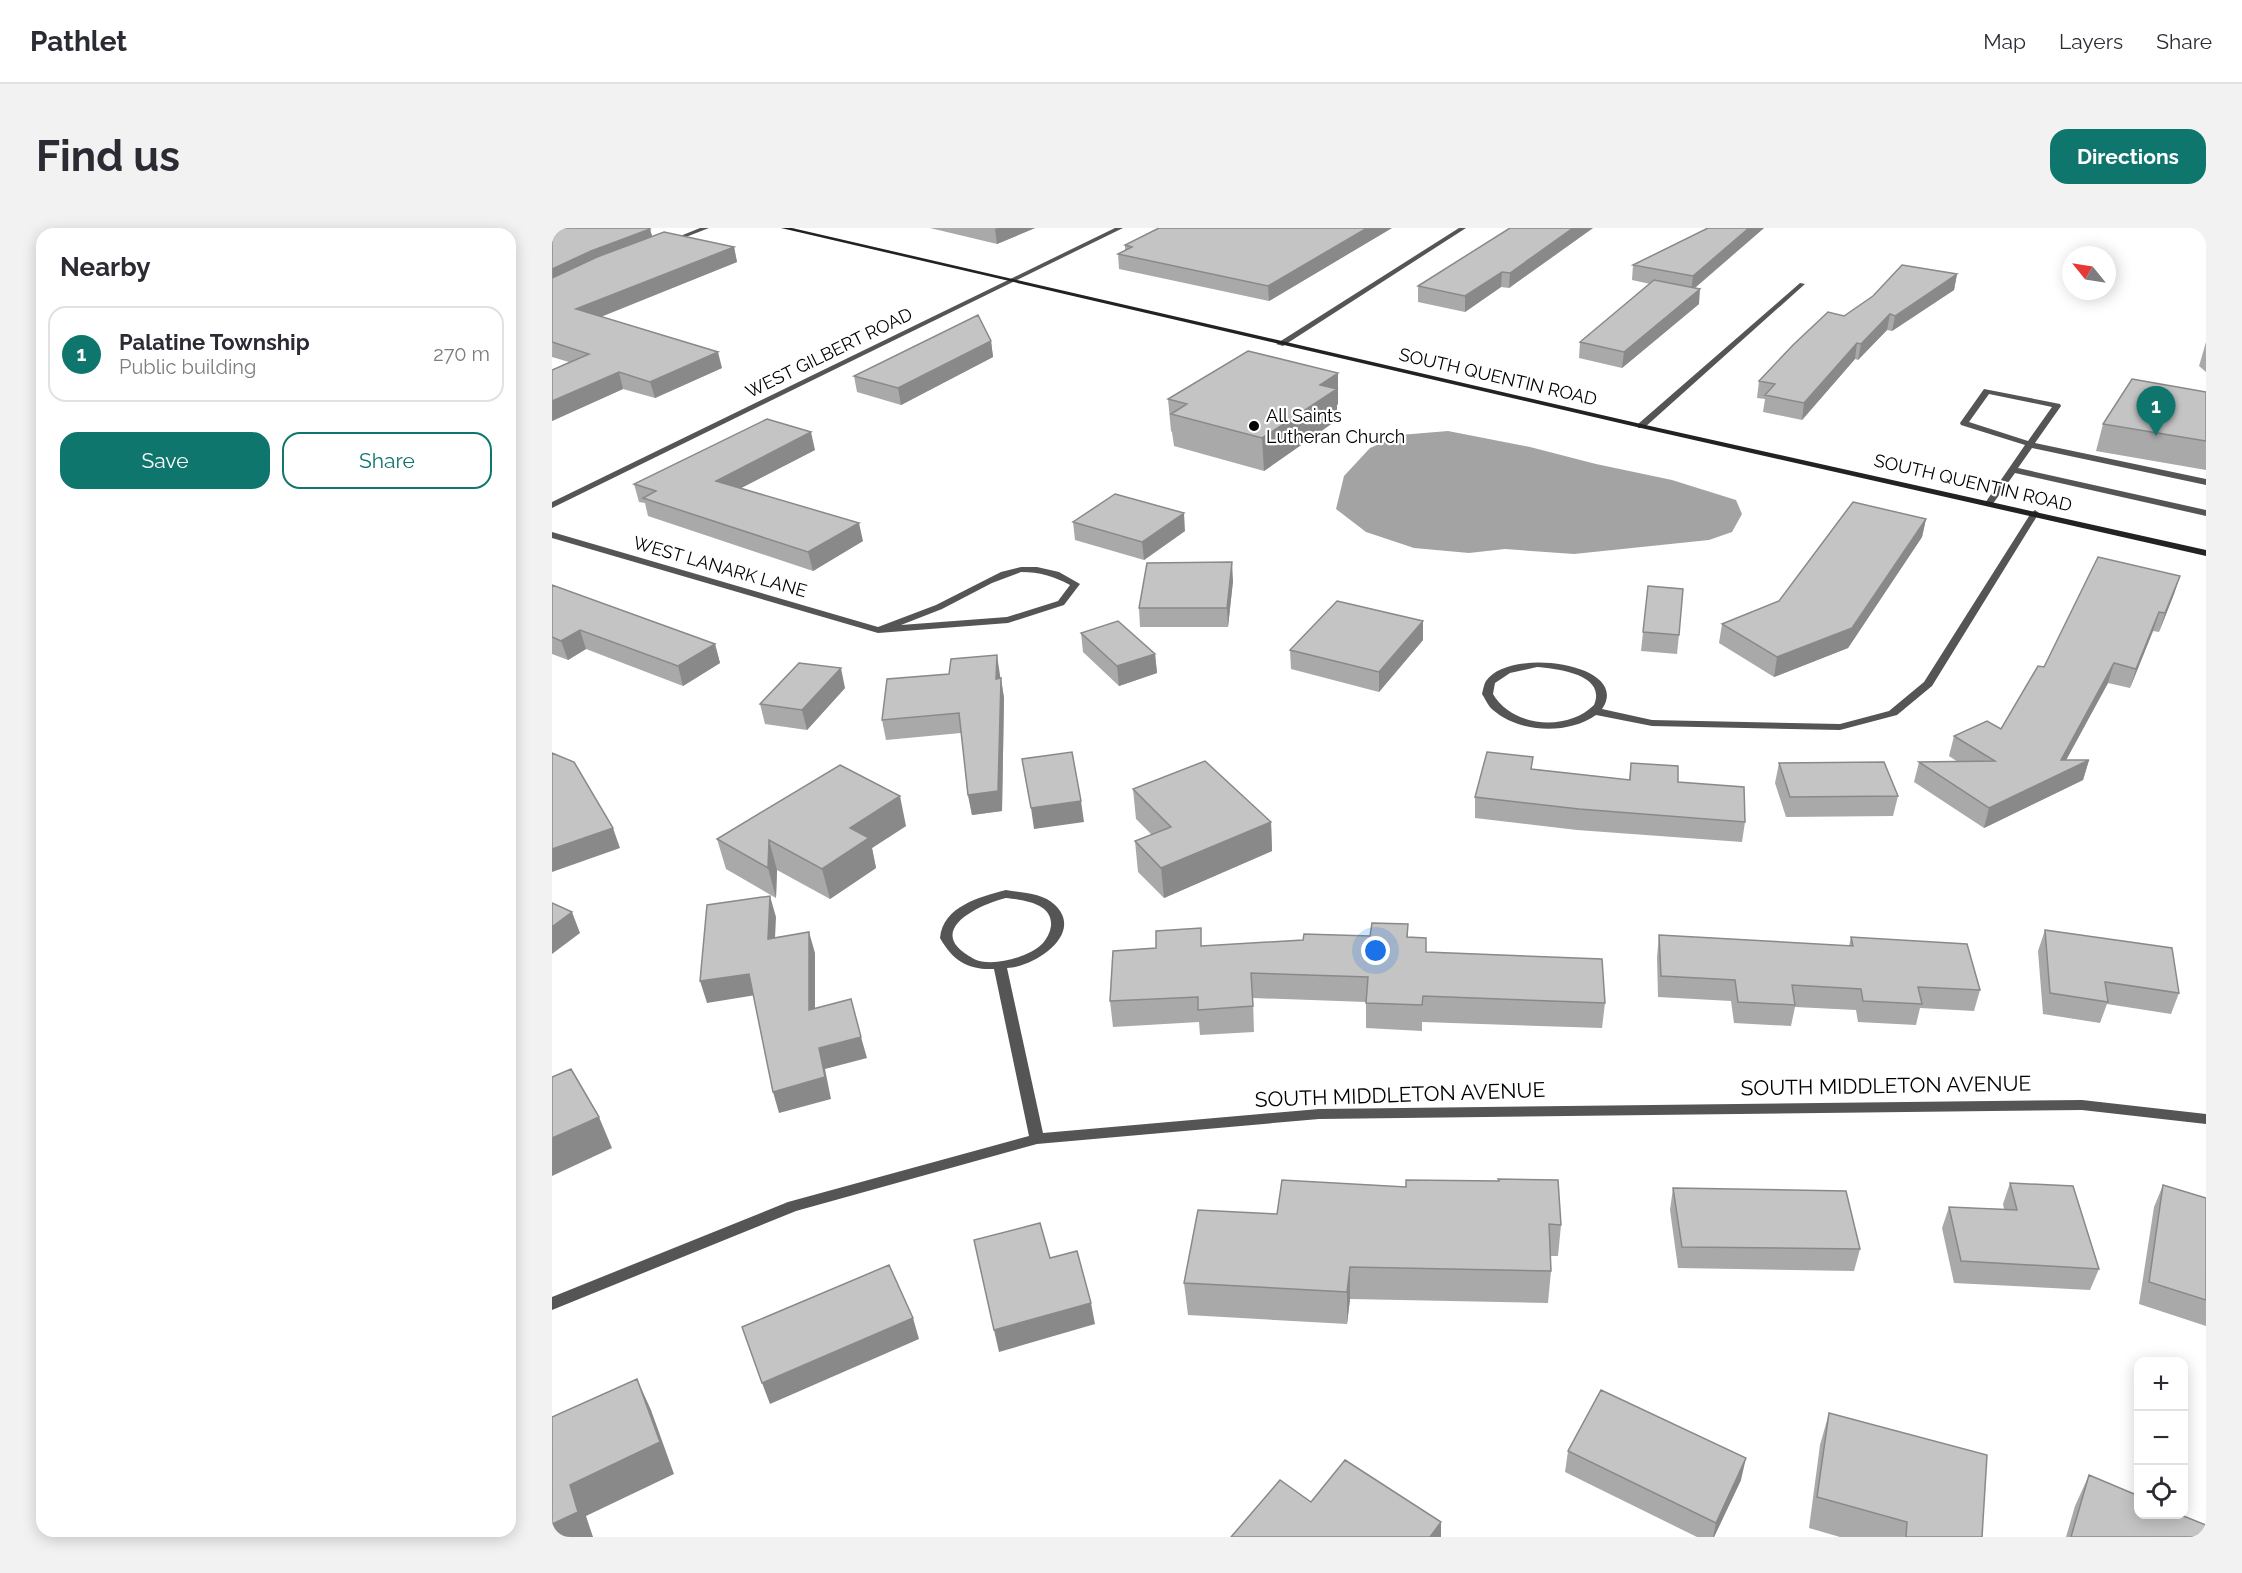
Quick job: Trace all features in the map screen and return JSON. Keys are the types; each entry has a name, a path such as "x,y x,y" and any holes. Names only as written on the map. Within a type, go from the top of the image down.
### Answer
{"main road":[{"name":"SOUTH QUENTIN ROAD","path":"784,228 1280,344 2206,553"}],"street":[{"path":"660,246 706,228"},
{"name":"WEST GILBERT ROAD","path":"552,505 1120,228"},
{"path":"1280,344 1463,228"},
{"path":"1641,426 1802,285"},
{"path":"1989,503 2032,445 2057,406 1988,391 1964,423 2032,445 2206,482"},
{"path":"2014,470 2206,513"},
{"path":"1594,711 1652,723 1840,727 1893,713 1928,684 2035,513"},
{"name":"WEST LANARK LANE","path":"552,535 878,630 1008,620 1061,603 1075,584 1057,572 1032,568 994,576 939,607 878,630"},
{"path":"1555,664 1586,675 1597,685 1601,693 1600,704 1594,711 1589,717 1573,723 1535,726 1515,721 1496,711 1487,700 1486,693 1489,683 1498,674 1518,666 1555,664"},
{"path":"1006,894 1022,894 1039,899 1052,907 1059,920 1058,932 1050,945 1036,956 1019,963 1000,966 972,964 953,952 946,941 947,929 951,921 962,909 985,898 1006,894"},
{"path":"1000,966 1037,1139"},
{"name":"SOUTH MIDDLETON AVENUE","path":"552,1304 793,1206 1037,1139 1319,1114 2082,1105 2206,1119"}],"shaded area":[{"path":"1448,431 1530,447 1672,480 1736,500 1742,514 1732,532 1709,540 1574,554 1505,549 1469,553 1414,548 1366,532 1336,509 1344,476 1370,448 1400,435"}],"building":[{"path":"552,228 650,229 591,251 552,269"},
{"path":"1159,228 1367,228 1268,286 1118,254 1132,247 1125,245"},
{"path":"1510,228 1573,228 1510,273 1502,272 1465,296 1418,286"},
{"path":"1708,228 1749,228 1693,276 1633,265"},
{"path":"664,232 734,247 576,309 718,352 650,382 619,372 552,401 552,370 589,354 552,342 552,278 597,257"},
{"path":"1902,265 1957,274 1895,316 1890,314 1861,344 1857,343 1804,403 1765,395 1775,384 1759,381 1793,345 1828,312 1844,316 1873,296"},
{"path":"1654,280 1700,289 1624,352 1580,342"},
{"path":"978,315 991,341 898,388 854,376"},
{"path":"1248,351 1338,373 1320,385 1337,389 1262,438 1171,414 1187,404 1168,399"},
{"path":"2132,379 2206,392 2206,441 2103,424"},
{"path":"767,419 811,432 716,481 859,523 808,552 643,498 656,491 634,484"},
{"path":"1115,494 1184,513 1142,542 1073,522"},
{"path":"1853,502 1926,519 1852,628 1777,657 1722,624 1779,601"},
{"path":"2098,557 2180,576 2165,613 2159,612 2136,669 2114,663 2061,760 2089,760 1989,808 1919,762 1995,761 1954,736 1987,721 2001,729 2038,666 2044,667"},
{"path":"1232,562 1227,608 1139,608 1147,563"},
{"path":"552,585 715,644 678,666 580,630 561,641 552,637"},
{"path":"1648,586 1683,589 1679,635 1643,632"},
{"path":"1337,601 1423,621 1379,672 1290,650"},
{"path":"1118,621 1155,654 1117,666 1081,633"},
{"path":"997,655 996,679 1001,678 998,791 968,795 959,713 882,720 887,679 949,674 951,659"},
{"path":"799,663 841,668 802,710 760,704"},
{"path":"1072,752 1081,801 1031,808 1022,759"},
{"path":"1487,752 1533,757 1531,769 1630,780 1631,763 1678,766 1678,782 1744,787 1745,822 1579,809 1475,797"},
{"path":"552,753 574,762 613,828 552,849"},
{"path":"1205,761 1271,822 1161,868 1135,841 1171,827 1133,789"},
{"path":"1884,762 1898,796 1790,797 1779,763"},
{"path":"840,765 900,796 850,828 869,838 822,869 769,840 768,868 717,839"},
{"path":"770,896 768,939 809,932 809,1010 851,999 861,1037 819,1048 825,1077 773,1092 749,974 700,981 707,905"},
{"path":"552,903 572,912 552,927"},
{"path":"1372,923 1408,924 1407,937 1426,938 1426,952 1602,959 1605,1003 1423,996 1422,1005 1366,1003 1368,977 1251,973 1253,1006 1198,1010 1198,997 1110,1001 1113,951 1156,948 1156,931 1201,928 1201,946 1303,940 1304,934 1370,936"},
{"path":"2045,930 2172,948 2179,993 2105,982 2108,1002 2050,993"},
{"path":"1659,935 1853,946 1851,937 1967,944 1980,990 1918,987 1922,1004 1863,1001 1861,989 1792,985 1795,1005 1738,1002 1735,980 1661,976"},
{"path":"571,1069 599,1117 552,1138 552,1077"},
{"path":"1498,1179 1558,1180 1561,1225 1549,1224 1551,1271 1350,1267 1347,1292 1184,1283 1198,1210 1277,1214 1282,1180 1406,1187 1406,1180 1499,1181"},
{"path":"2010,1183 2073,1186 2099,1269 1961,1261 1949,1207 2017,1210"},
{"path":"2163,1185 2206,1198 2206,1300 2149,1282"},
{"path":"1673,1188 1846,1191 1860,1249 1682,1247"},
{"path":"1040,1223 1050,1258 1077,1251 1091,1303 994,1330 974,1240"},
{"path":"889,1265 913,1318 762,1383 742,1327"},
{"path":"637,1379 660,1442 570,1485 578,1512 552,1524 552,1417"},
{"path":"1601,1390 1746,1458 1716,1523 1568,1451"},
{"path":"1829,1413 1987,1455 1982,1537 1906,1537 1907,1522 1817,1497"},
{"path":"1345,1460 1441,1522 1430,1537 1231,1537 1280,1480 1311,1502"},
{"path":"2089,1475 2134,1494 2134,1519 2188,1518 2206,1525 2206,1537 2071,1537"}],"place":[{"name":"All Saints Lutheran Church","path":"1254,426"},
{"name":"Palatine Township","path":"2156,436"}]}
